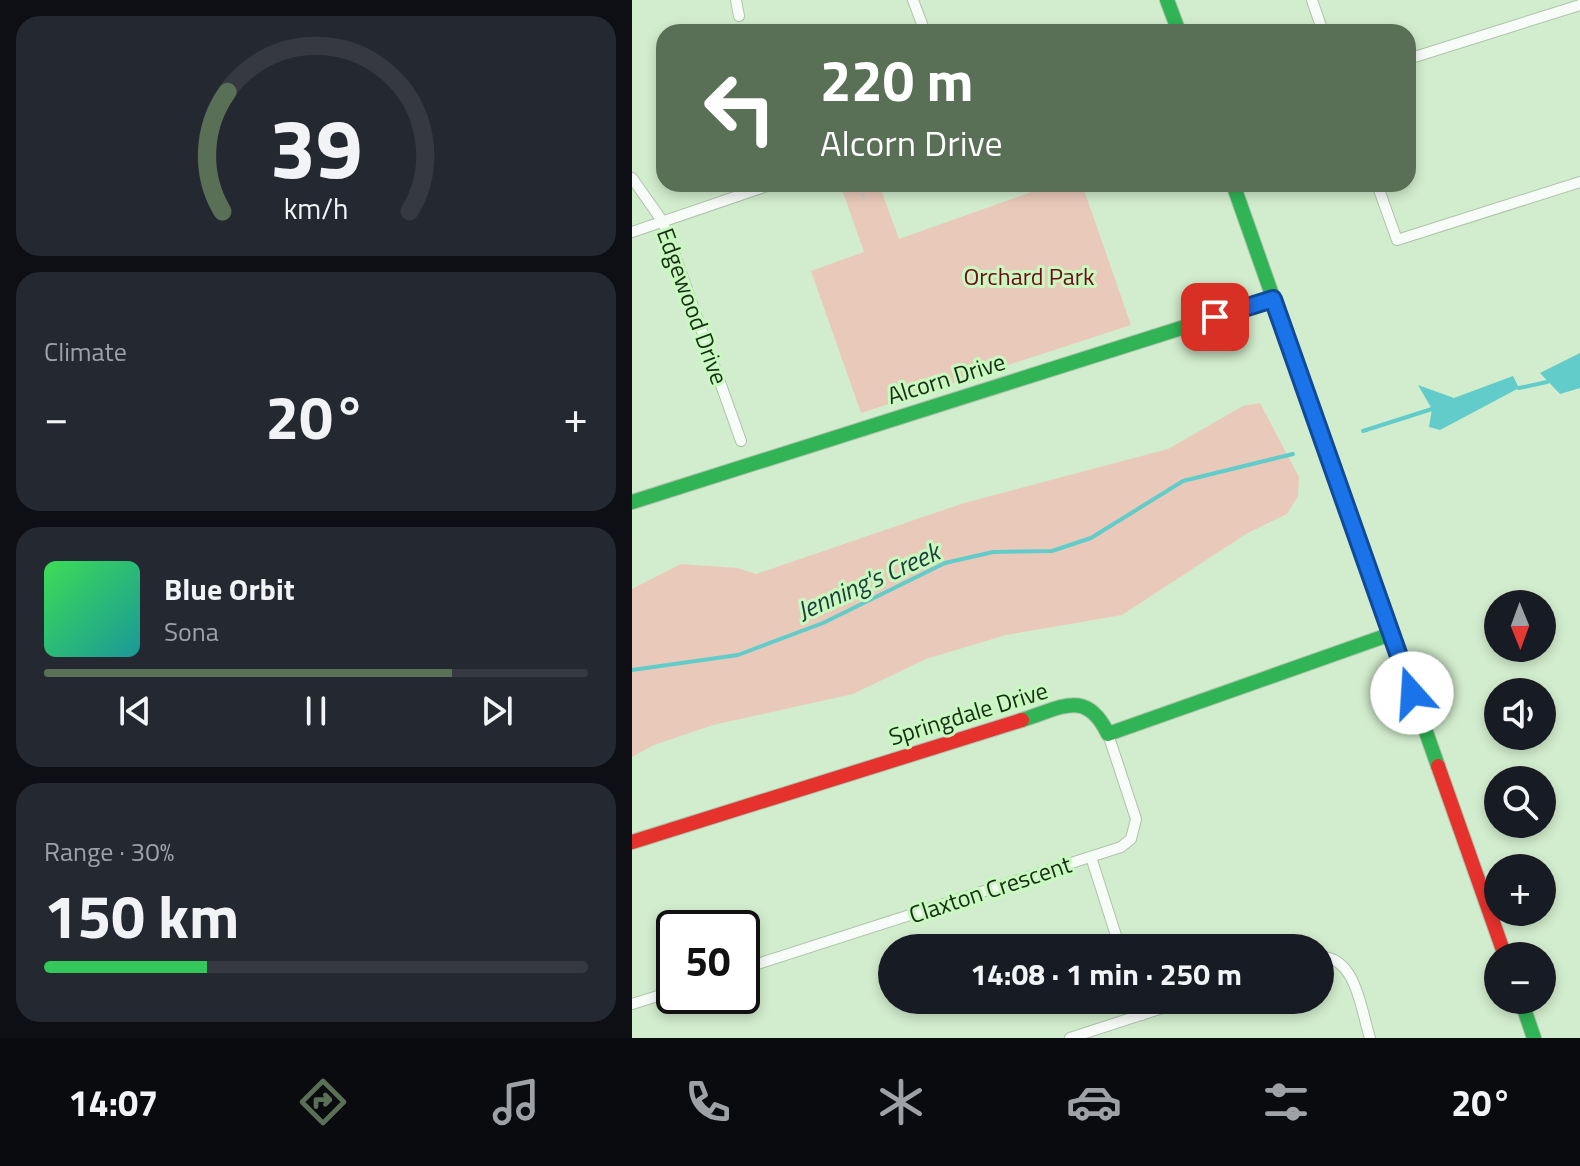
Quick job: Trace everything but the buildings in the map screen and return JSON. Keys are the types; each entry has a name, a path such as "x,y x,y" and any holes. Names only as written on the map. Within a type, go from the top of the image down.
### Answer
{"street":[{"path":"736,0 739,16"},
{"path":"913,0 922,24"},
{"path":"1167,0 1176,24"},
{"path":"1312,0 1320,24"},
{"path":"1416,56 1580,5"},
{"name":"Edgewood Drive","path":"632,178 663,222 741,441"},
{"path":"1380,192 1397,240 1580,182"},
{"path":"632,232 750,192"},
{"path":"1236,192 1500,942"},
{"name":"Alcorn Drive","path":"632,502 1273,299"},
{"path":"1108,734 1391,634"},
{"name":"Springdale Drive","path":"632,842 1075,703 1089,705 1099,715 1108,734"},
{"name":"Claxton Crescent","path":"760,963 1121,847 1136,829 1136,819 1108,734"},
{"path":"1091,857 1116,934"},
{"path":"1334,959 1348,970 1370,1038"},
{"path":"632,1004 656,997"},
{"path":"1070,1038 1145,1014"},
{"path":"1526,1014 1534,1038"}],"path":[{"path":"862,192 865,201"}],"green space":[{"name":"Orchard Park","path":"843,192 882,192 899,239 1031,192 1085,192 1131,325 861,413 811,271 864,252"},
{"path":"1260,403 1299,477 1298,496 1287,514 1246,534 1122,615 1006,635 926,659 853,694 713,725 654,745 632,757 632,589 681,564 738,568 756,574 964,503 1168,449 1243,406"}],"water":[{"path":"1580,353 1580,388 1560,394 1540,373"},
{"path":"1513,376 1519,388 1440,430 1429,427 1432,409 1418,385 1454,398"}],"waterway":[{"path":"1519,388 1547,382"},
{"name":"Jenning's Creek","path":"1363,431 1432,409"},
{"name":"Jenning's Creek","path":"632,670 738,655 823,623 945,563 993,552 1052,551 1091,538 1183,481 1293,454"}],"traffic: fast":[{"path":"1167,0 1176,24"},
{"path":"1236,192 1438,766"},
{"path":"632,502 1273,299"},
{"path":"1022,720 1061,707 1081,706 1100,720 1108,734 1391,634"},
{"path":"1526,1014 1534,1038"}],"traffic: jam":[{"path":"632,842 1022,720"},
{"path":"1438,766 1500,942"}],"route":[{"path":"1215,317 1273,299 1412,693"}]}
